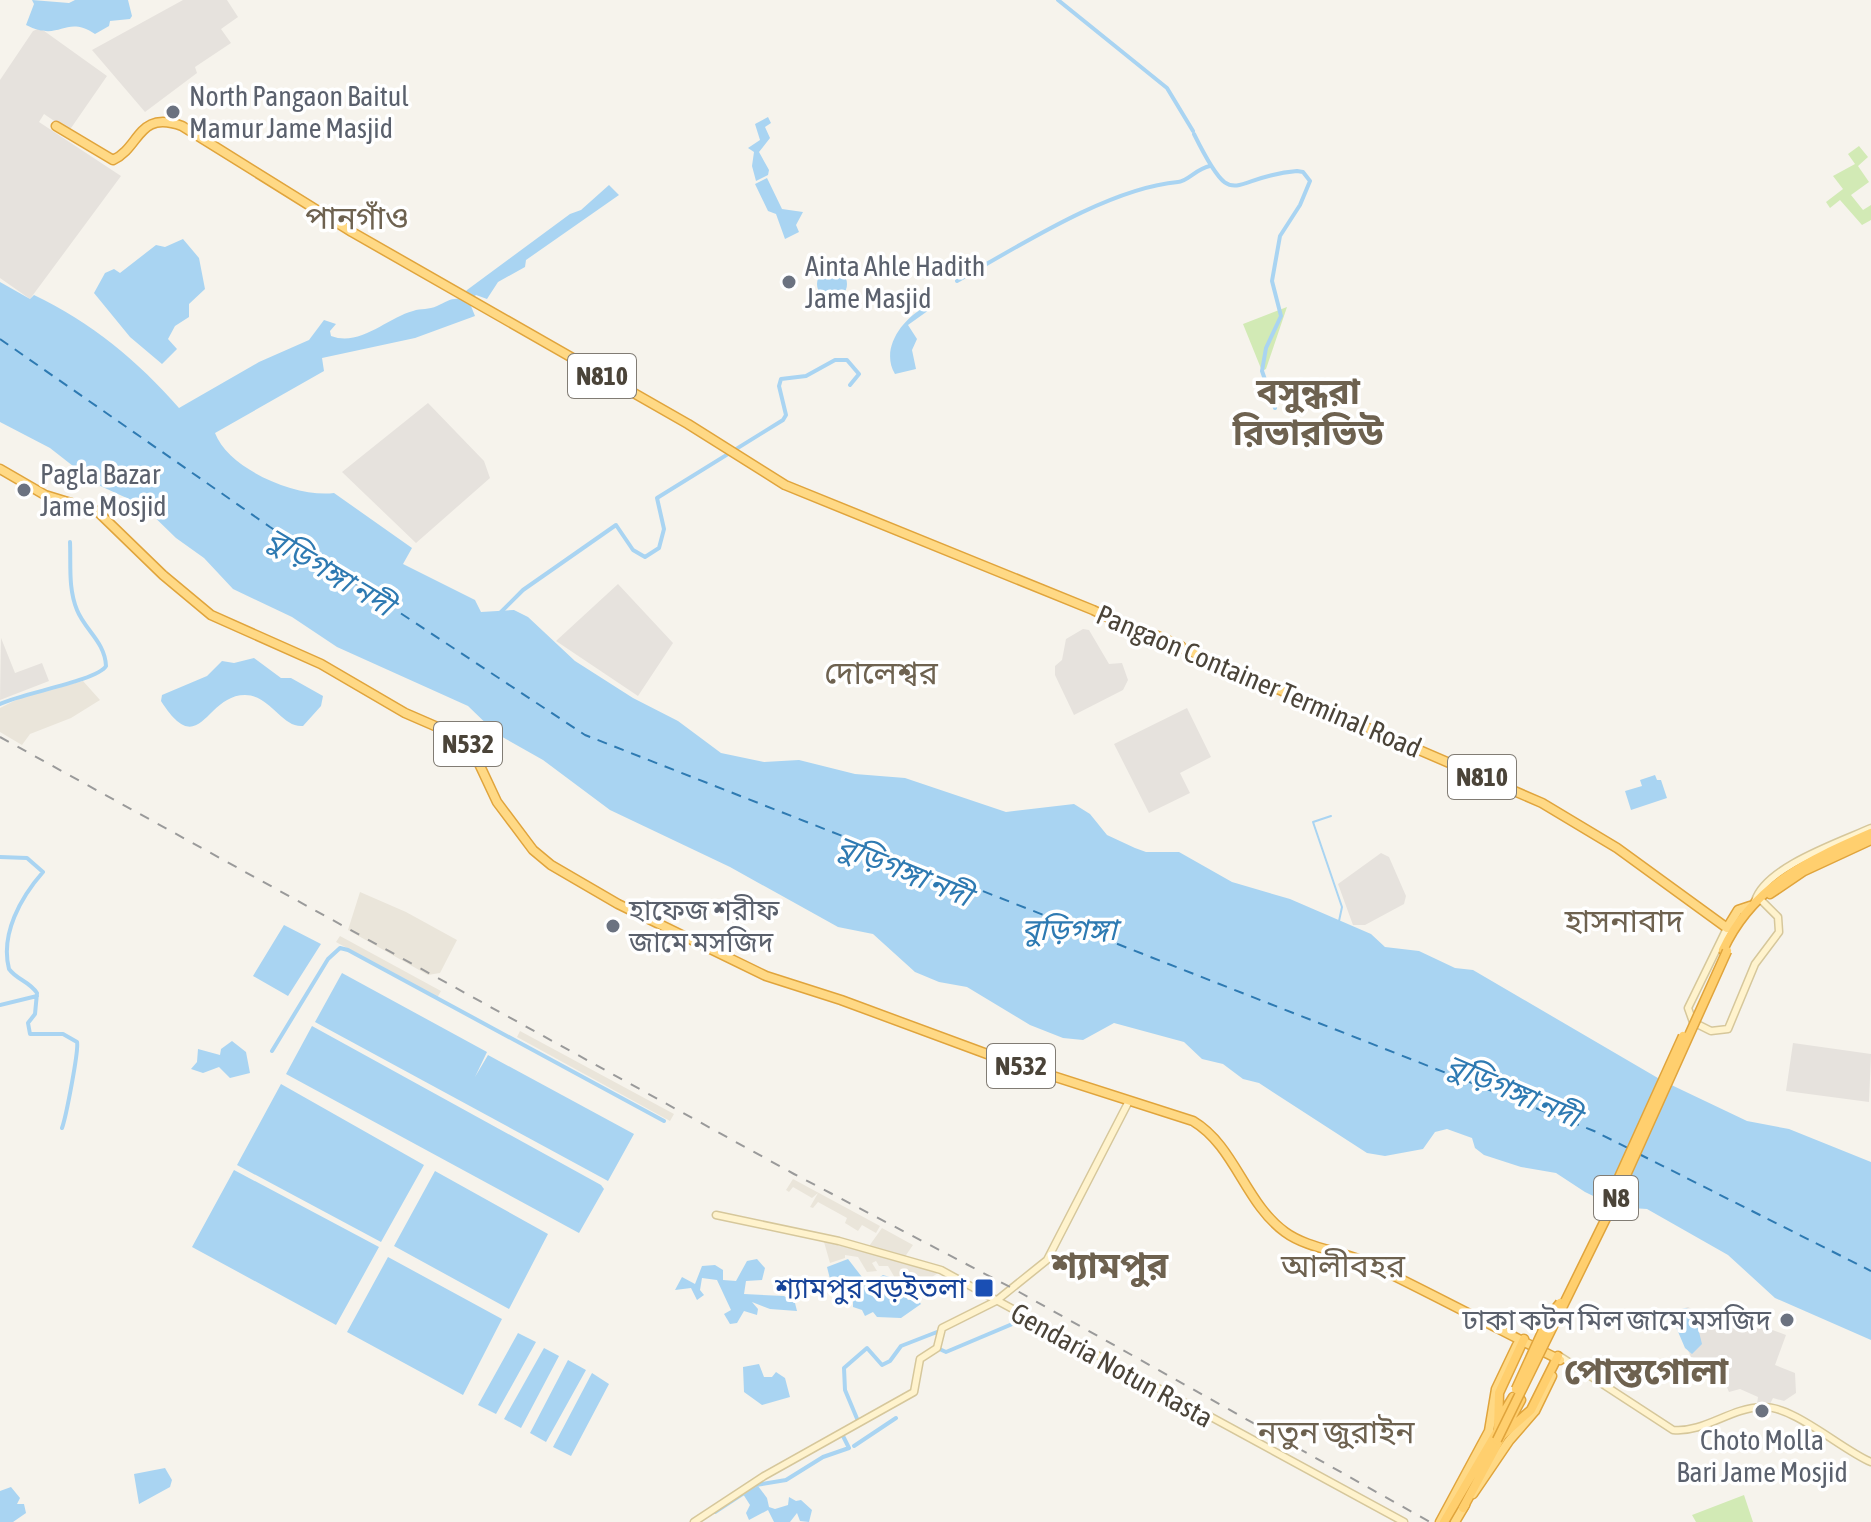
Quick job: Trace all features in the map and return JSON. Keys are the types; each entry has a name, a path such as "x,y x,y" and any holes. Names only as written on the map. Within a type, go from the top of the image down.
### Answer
{"highway":[{"name":"Pangaon Container Terminal Road","path":"146,127 171,122 189,130 278,189 801,493 1137,629 1159,634 1185,649 1542,803 1617,848 1727,928"},
{"path":"56,126 113,160 146,127 121,159 111,164 54,128 56,126"},
{"name":"N532","path":"0,469 45,495 92,508 211,615 321,664 405,713 458,736 474,753 497,802 533,850 551,865 618,904 766,976 1201,1126 1217,1141 1256,1202 1293,1238 1370,1263 1559,1358"},
{"name":"N8","path":"1447,1522 1516,1400 1725,950 1759,901 1790,870 1871,830"},
{"name":"N8","path":"1759,901 1804,871 1871,842"},
{"path":"1727,928 1738,910 1759,901"},
{"path":"1522,1340 1503,1388 1504,1398 1516,1400 1527,1408 1533,1404 1559,1358"},
{"path":"1463,1508 1499,1433 1499,1393 1522,1340"},
{"path":"1447,1522 1448,1505 1489,1431 1496,1389 1522,1340"},
{"path":"1448,1505 1499,1433 1531,1410 1559,1358"},
{"path":"1447,1522 1463,1508 1509,1441 1535,1411 1559,1358"}],"main road":[{"path":"1727,928 1688,1008 1693,1022 1711,1031 1728,1029 1755,964 1779,932 1779,921 1759,901 1871,842"},
{"path":"1772,911 1770,900 1779,890"},
{"path":"694,1522 764,1476 914,1392 920,1359 936,1349 942,1328 996,1301 1047,1260 1129,1101"},
{"name":"Gendaria Notun Rasta","path":"716,1215 919,1262 1404,1522"},
{"path":"1559,1358 1673,1430 1693,1430 1744,1410 1771,1407 1824,1432 1871,1462"}],"shaded area":[{"path":"183,0 227,0 238,17 221,29 231,43 195,67 197,73 145,112 92,50"},
{"path":"40,28 107,76 69,131 44,114 39,122 121,176 30,299 0,278 0,80 33,31"},
{"path":"428,403 484,461 490,478 416,543 342,472"},
{"path":"618,584 673,643 638,696 556,641"},
{"path":"1083,629 1089,630 1109,664 1122,663 1128,680 1123,690 1074,715 1055,675 1055,666 1062,660 1066,639"},
{"path":"1,638 15,673 42,663 49,681 0,700"},
{"path":"83,681 100,700 71,718 30,734 22,745 0,732 0,708 22,697"},
{"path":"1187,708 1211,757 1180,773 1190,793 1149,813 1114,744"},
{"path":"1381,853 1389,857 1406,896 1404,904 1365,925 1353,925 1338,884"},
{"path":"360,892 406,912 457,940 440,973 428,975 348,930"},
{"path":"340,936 441,991 437,998 336,942"},
{"path":"520,1031 674,1114 670,1121 517,1037"},
{"path":"1793,1043 1871,1054 1869,1102 1786,1091"},
{"path":"793,1179 880,1226 876,1233 862,1225 858,1231 845,1223 847,1218 818,1202 813,1208 810,1207 818,1193 812,1198 793,1187 789,1192 786,1190"},
{"path":"882,1228 913,1245 904,1258 867,1249"},
{"path":"824,1242 924,1264 941,1271 920,1285 926,1292 911,1300 900,1276 895,1278 888,1266 879,1266 876,1261 872,1263 877,1271 867,1272 858,1257 845,1255 845,1258 830,1263"},
{"path":"1688,1307 1725,1327 1738,1329 1742,1319 1786,1335 1775,1365 1795,1373 1796,1393 1784,1401 1773,1398 1770,1404 1757,1404 1758,1397 1740,1389 1729,1392 1725,1383 1729,1364 1715,1364 1698,1371 1673,1320 1678,1310"}],"green space":[{"path":"1859,146 1868,157 1858,166 1869,182 1851,195 1863,210 1871,205 1871,220 1862,225 1840,200 1830,208 1826,202 1843,189 1833,176 1855,164 1848,154"},
{"path":"1287,307 1266,369 1262,371 1243,324"},
{"path":"1744,1495 1753,1522 1696,1522 1692,1515"}],"water":[{"path":"32,0 69,3 75,0 128,0 132,16 130,19 110,21 109,26 95,34 76,27 38,30 26,25 34,4"},
{"path":"768,117 771,123 765,127 770,138 759,152 769,170 768,175 756,181 752,166 754,152 748,148 760,140 755,124"},
{"path":"767,178 782,209 803,212 796,225 799,232 785,239 776,214 768,211 755,184"},
{"name":"বুড়িগঙ্গা","path":"609,185 619,195 526,260 525,267 498,282 487,299 476,295 469,301 475,316 415,338 322,358 324,371 215,433 223,446 234,459 266,479 302,491 334,493 412,548 403,564 475,600 481,612 514,610 528,617 575,661 633,698 678,721 721,753 764,762 799,760 855,774 905,778 1006,812 1074,804 1090,814 1107,835 1135,848 1146,852 1179,852 1232,882 1290,899 1371,934 1385,947 1419,951 1455,968 1473,970 1663,1081 1747,1121 1789,1129 1871,1162 1871,1340 1775,1298 1728,1255 1647,1209 1616,1207 1556,1173 1521,1167 1484,1155 1475,1148 1472,1138 1447,1129 1435,1132 1423,1149 1385,1156 1367,1153 1259,1083 1243,1079 1223,1064 1202,1059 1184,1042 1114,1023 1083,1040 1063,1038 1030,1025 967,987 939,982 915,972 873,934 838,927 730,867 610,810 543,760 497,734 468,706 337,647 292,617 233,589 204,558 176,538 142,505 96,484 50,448 0,422 0,282 30,299 34,295 94,330 147,374 179,408 259,362 309,340 324,320 336,324 330,331 331,336 352,338 413,311 460,299 467,290 570,214 581,210"},
{"path":"183,239 199,258 205,289 189,304 189,317 175,326 168,339 177,349 162,364 130,337 94,293 105,273 114,269 120,273 156,245 165,247"},
{"path":"832,269 838,270 846,278 846,290 838,298 832,299 826,298 818,290 817,284 818,278 826,270"},
{"path":"925,307 929,310 908,325 917,339 912,350 916,369 895,374 890,355 896,336 908,319"},
{"path":"254,658 281,678 291,678 323,696 321,706 303,726 289,722 254,696 232,698 194,726 185,726 174,718 161,701 162,695 207,676 222,661 234,663"},
{"path":"1655,775 1657,780 1661,780 1667,798 1631,810 1625,791 1642,786 1640,780"},
{"path":"284,925 321,944 288,996 253,976"},
{"path":"342,973 487,1052 475,1077 488,1055 634,1134 608,1181 315,1022"},
{"path":"312,1026 601,1185 604,1189 579,1233 286,1074"},
{"path":"232,1041 246,1052 250,1073 230,1078 219,1067 203,1073 191,1069 197,1062 198,1049 220,1055 221,1049"},
{"path":"281,1084 424,1165 381,1242 237,1165"},
{"path":"234,1170 379,1247 336,1325 192,1247"},
{"path":"435,1171 548,1234 509,1309 394,1246"},
{"path":"388,1257 502,1319 463,1395 347,1332"},
{"path":"757,1259 765,1268 762,1280 746,1281 744,1294 784,1296 795,1303 797,1311 770,1309 752,1302 758,1309 757,1315 744,1311 737,1323 730,1324 724,1314 731,1310 717,1280 702,1278 700,1290 704,1295 697,1300 691,1288 675,1290 682,1277 695,1284 702,1266 715,1265 723,1270 723,1280 736,1281 747,1261"},
{"path":"848,1259 865,1281 872,1282 883,1275 896,1279 908,1300 917,1299 921,1304 901,1318 877,1317 873,1312 865,1316 862,1310 853,1307 853,1293 846,1295 842,1288 833,1291 827,1267"},
{"path":"1686,1308 1694,1312 1702,1344 1692,1354 1685,1348 1673,1320 1678,1310"},
{"path":"518,1333 536,1342 496,1414 478,1405"},
{"path":"544,1348 559,1356 521,1428 504,1419"},
{"path":"568,1360 586,1370 546,1442 530,1433"},
{"path":"759,1364 764,1377 772,1377 776,1372 785,1378 790,1397 762,1405 744,1392 743,1367"},
{"path":"592,1373 609,1384 571,1456 553,1447"},
{"path":"165,1468 172,1480 170,1487 139,1504 134,1474"},
{"path":"758,1486 767,1498 769,1507 775,1509 788,1505 789,1497 801,1500 812,1510 809,1522 800,1521 797,1513 790,1522 774,1522 768,1510 749,1520 746,1513 750,1505 743,1494"},
{"path":"11,1487 20,1498 17,1504 24,1504 26,1513 13,1522 0,1522 0,1491"}],"waterway":[{"path":"1058,0 1167,88 1193,131"},
{"path":"1194,134 1207,160 1227,184 1235,186 1297,171 1303,172 1310,181 1300,205 1280,236 1272,281 1281,316 1266,348 1262,371 1275,408"},
{"path":"957,281 1094,207 1123,195 1181,181 1210,166"},
{"path":"499,614 523,590 616,525 633,550 645,557 659,548 664,529 657,498 783,420 786,415 779,386 781,379 806,376 835,360 847,360 859,374 850,385"},
{"path":"0,704 89,677 106,666 102,650 74,602 70,542"},
{"path":"1331,816 1313,822 1342,907 1339,921"},
{"path":"0,857 27,858 43,872 14,917 7,956 9,969 37,993 35,1014 28,1023 30,1034 63,1034 77,1042 62,1128"},
{"path":"272,1051 328,959 340,948 664,1121"},
{"path":"0,1005 37,996"},
{"path":"935,1347 946,1352 1022,1320"},
{"path":"858,1421 845,1390 844,1368 867,1348 882,1365 890,1361 901,1346 937,1332 938,1335"},
{"path":"854,1446 896,1418"},
{"path":"841,1432 849,1448"},
{"path":"715,1512 756,1485 786,1480 823,1457 849,1448"}],"ferry route":[{"path":"0,339 270,527 585,735 1594,1131 1630,1149"},
{"path":"1639,1154 1871,1271"}],"railway":[{"path":"0,737 794,1174 1012,1288 1430,1522"}],"place":[{"name":"North Pangaon Baitul Mamur Jame Masjid","path":"173,112"},
{"name":"Ainta Ahle Hadith Jame Masjid","path":"789,282"},
{"name":"Pagla Bazar Jame Mosjid","path":"24,490"},
{"name":"হাফেজ শরীফ জামে মসজিদ","path":"613,926"},
{"name":"শ্যামপুর বড়ইতলা","path":"984,1288"},
{"name":"ঢাকা কটন মিল জামে মসজিদ","path":"1787,1320"},
{"name":"Choto Molla Bari Jame Mosjid","path":"1762,1411"}],"district":[{"name":"পানগাঁও","path":"357,218"},
{"name":"বসুন্ধরা রিভারভিউ","path":"1308,412"},
{"name":"দোলেশ্বর","path":"881,673"},
{"name":"হাসনাবাদ","path":"1624,921"},
{"name":"শ্যামপুর","path":"1110,1265"},
{"name":"আলীবহর","path":"1343,1266"},
{"name":"পোস্তগোলা","path":"1646,1371"},
{"name":"নতুন জুরাইন","path":"1336,1432"}],"water label":[{"name":"বুড়িগঙ্গা নদী","path":"330,572"},
{"name":"বুড়িগঙ্গা নদী","path":"904,871"},
{"name":"বুড়িগঙ্গা নদী","path":"1513,1091"}]}
